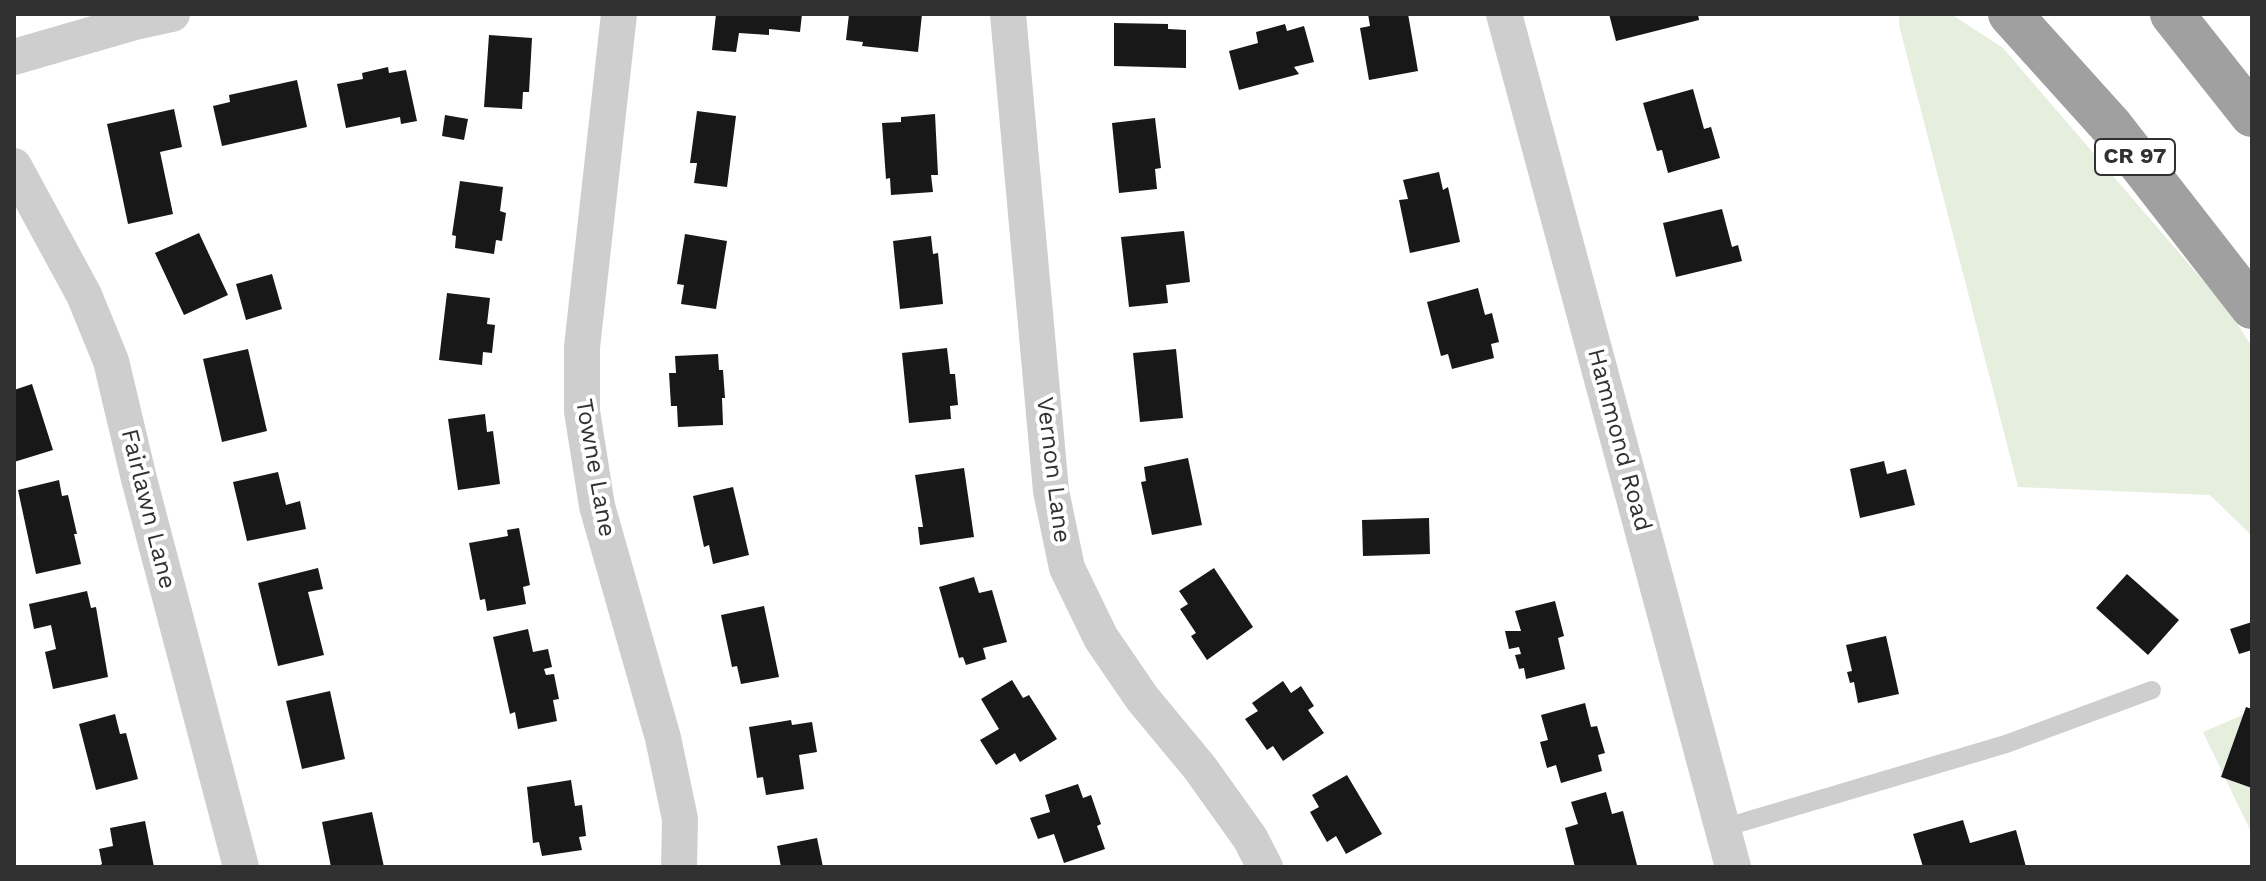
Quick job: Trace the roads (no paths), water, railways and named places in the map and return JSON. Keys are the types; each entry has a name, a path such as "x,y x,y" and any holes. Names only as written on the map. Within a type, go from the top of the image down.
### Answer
{"highway":[{"name":"CR 97","path":"2010,14 2111,126 2252,307"},
{"path":"2172,14 2252,115"}],"street":[{"path":"14,57 172,14"},
{"name":"Towne Lane","path":"619,14 582,347 582,411 597,506 663,738 680,819 679,867"},
{"name":"Vernon Lane","path":"1008,14 1051,491 1067,568 1101,638 1142,698 1200,768 1250,838 1265,867"},
{"name":"Hammond Road","path":"1504,14 1733,867"},
{"name":"Fairlawn Lane","path":"14,166 84,295 111,361 241,867"}],"lane":[{"path":"1723,828 2006,744 2152,690"}]}
